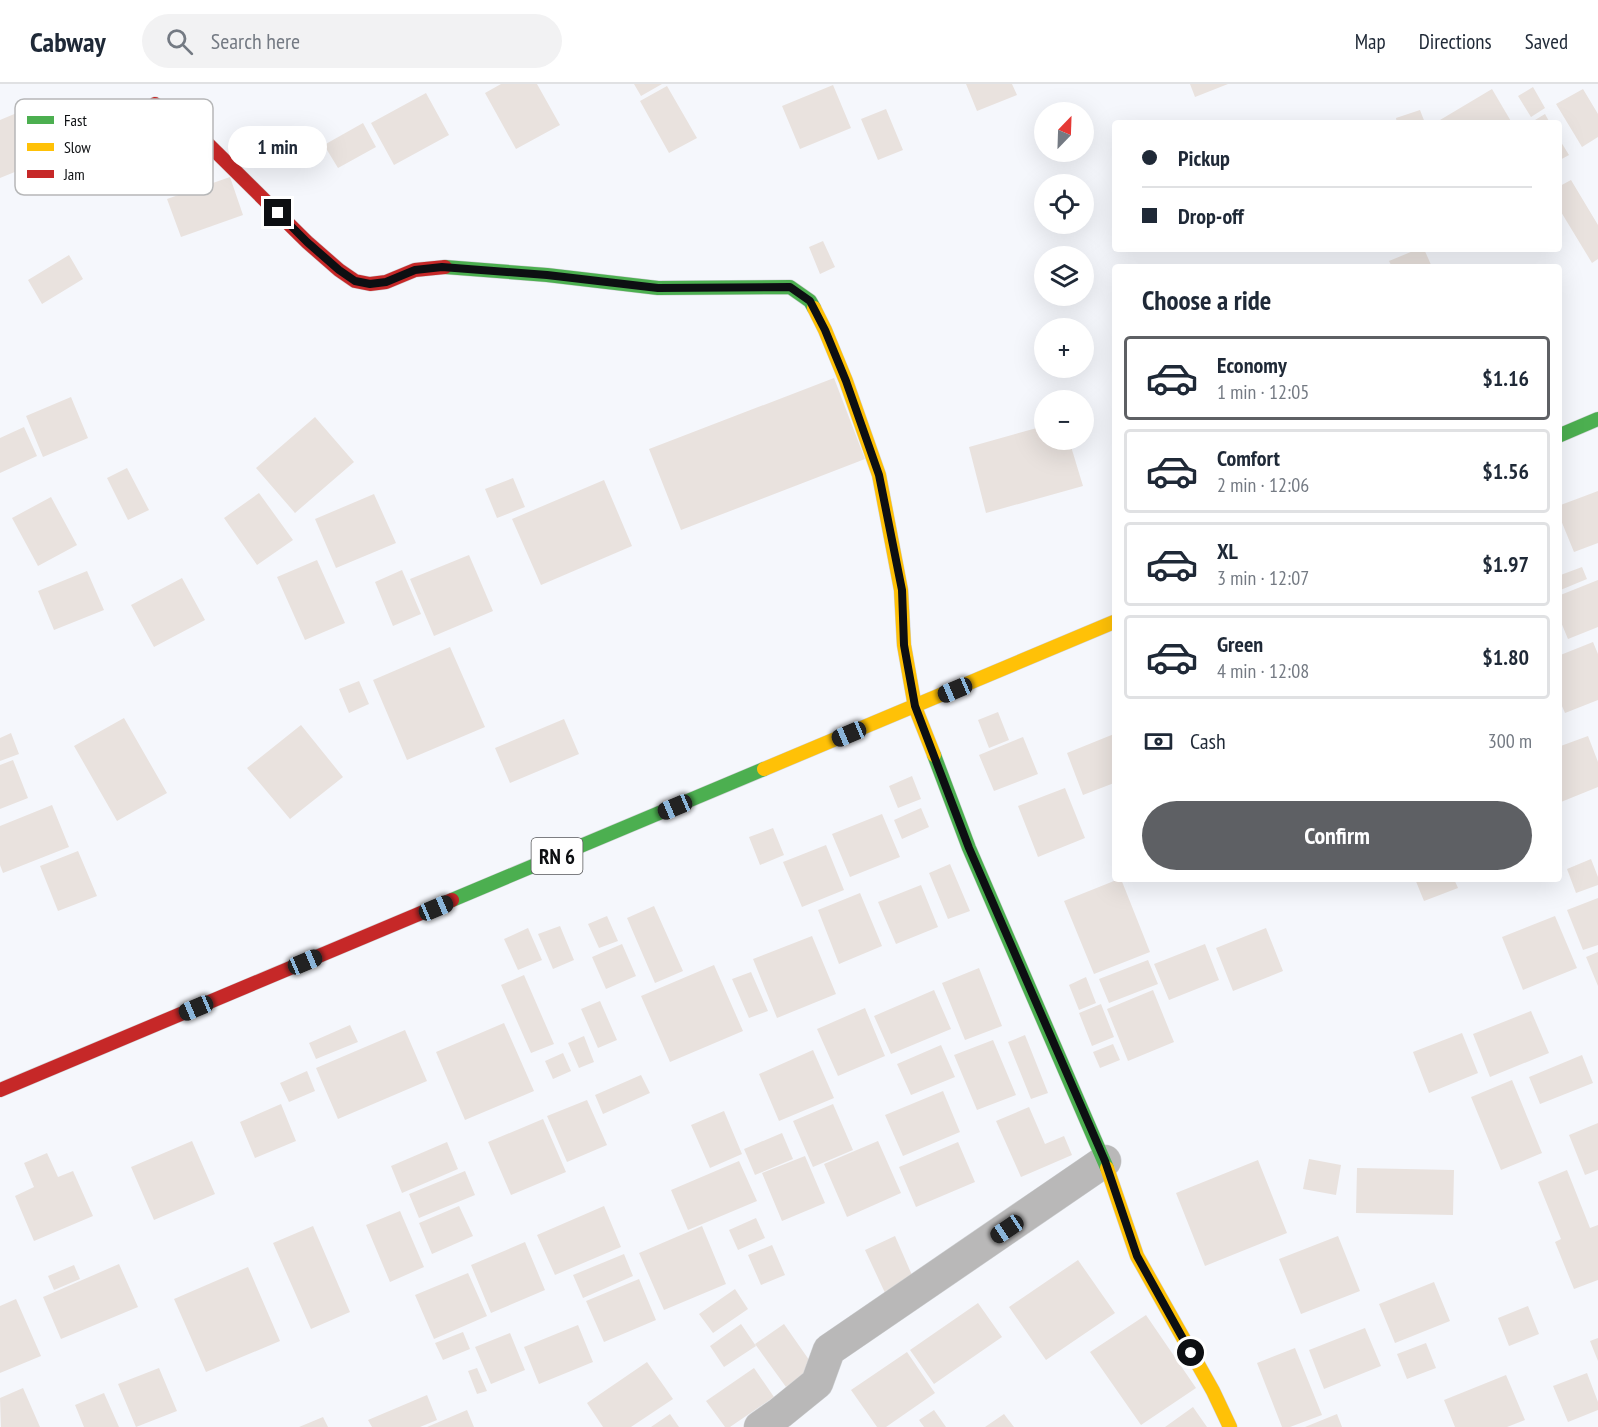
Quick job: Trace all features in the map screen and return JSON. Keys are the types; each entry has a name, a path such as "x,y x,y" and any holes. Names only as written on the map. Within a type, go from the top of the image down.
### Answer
{"street":[{"path":"213,149 307,242 355,281 370,284 386,282 415,270 442,267 547,275 658,288 790,287 810,301 846,381 879,475 902,590 904,645 915,706 969,848 1105,1161 1137,1256 1213,1391 1230,1427"},
{"path":"1562,434 1598,419"},
{"name":"RN 6","path":"0,1090 1112,623"},
{"path":"760,1427 817,1383 829,1350 1105,1161"}],"building":[{"path":"501,84 537,84 560,125 516,149 485,93"},
{"path":"634,84 662,84 641,96"},
{"path":"966,84 1012,84 1017,95 977,111"},
{"path":"1190,84 1228,84 1195,97"},
{"path":"833,85 851,128 800,149 782,106"},
{"path":"667,86 697,138 669,153 640,101"},
{"path":"1533,87 1545,108 1531,117 1518,96"},
{"path":"1492,89 1510,120 1440,120"},
{"path":"1583,89 1598,114 1598,137 1582,147 1556,104"},
{"path":"426,93 449,135 394,165 371,123"},
{"path":"886,109 903,150 878,160 861,119"},
{"path":"1420,110 1424,120 1396,120 1396,118"},
{"path":"15,114 15,172 0,178 0,120"},
{"path":"1545,114 1548,120 1535,120"},
{"path":"363,123 376,147 338,168 324,145"},
{"path":"1562,144 1569,155 1562,159"},
{"path":"230,177 243,215 181,237 167,199 178,195 213,195 213,183"},
{"path":"1571,180 1598,225 1598,259 1592,263 1562,214 1562,185"},
{"path":"823,241 835,267 820,274 809,247"},
{"path":"1411,252 1425,252 1431,264 1390,264 1389,261"},
{"path":"69,255 83,279 42,304 28,280"},
{"path":"834,378 865,459 681,530 649,449"},
{"path":"71,397 88,438 43,457 26,416"},
{"path":"315,417 354,462 295,513 256,468"},
{"path":"24,427 37,456 0,473 0,438"},
{"path":"1034,429 1034,450 1072,450 1083,486 986,513 969,447"},
{"path":"127,468 149,510 128,520 107,478"},
{"path":"513,478 525,507 497,518 485,489"},
{"path":"604,480 632,546 541,585 512,519"},
{"path":"1598,491 1598,543 1574,552 1562,523 1562,504"},
{"path":"259,493 293,540 257,565 224,518"},
{"path":"374,494 396,543 336,568 315,519"},
{"path":"51,497 77,545 38,566 12,518"},
{"path":"469,555 493,611 434,636 410,579"},
{"path":"317,560 345,623 305,640 277,577"},
{"path":"1582,567 1587,579 1562,589 1562,574"},
{"path":"402,570 421,614 393,626 375,582"},
{"path":"87,571 104,610 54,630 38,591"},
{"path":"182,578 205,620 154,647 131,605"},
{"path":"1598,580 1598,627 1568,639 1562,625 1562,594"},
{"path":"1593,642 1598,654 1598,700 1565,713 1562,706 1562,654"},
{"path":"450,647 485,727 407,760 373,680"},
{"path":"359,681 369,704 349,713 339,689"},
{"path":"998,712 1009,740 989,748 978,720"},
{"path":"124,718 167,793 117,821 74,746"},
{"path":"564,719 579,754 510,783 495,748"},
{"path":"301,725 343,777 290,819 247,768"},
{"path":"11,733 19,754 0,761 0,738"},
{"path":"1112,735 1112,784 1083,795 1067,753"},
{"path":"1588,736 1598,762 1598,787 1562,802 1562,746"},
{"path":"1023,737 1038,774 994,791 979,755"},
{"path":"13,760 28,798 0,809 0,765"},
{"path":"912,776 921,799 898,808 889,786"},
{"path":"1065,788 1085,838 1038,857 1018,806"},
{"path":"52,805 69,847 3,873 0,865 0,826"},
{"path":"921,808 929,827 902,839 894,820"},
{"path":"882,814 900,857 850,877 832,834"},
{"path":"773,828 784,855 760,865 749,837"},
{"path":"826,845 844,890 802,907 783,862"},
{"path":"78,851 97,896 58,911 40,866"},
{"path":"1591,859 1598,877 1598,885 1576,893 1567,869"},
{"path":"950,864 970,911 948,919 929,873"},
{"path":"1112,882 1122,882 1150,952 1094,974 1064,901"},
{"path":"1416,882 1455,882 1458,888 1424,901"},
{"path":"921,885 938,927 896,944 878,902"},
{"path":"860,893 882,946 839,964 818,910"},
{"path":"1598,898 1598,945 1583,950 1567,910"},
{"path":"654,906 683,971 655,983 627,918"},
{"path":"607,916 618,941 599,948 588,924"},
{"path":"1555,916 1577,968 1523,990 1502,937"},
{"path":"560,926 574,960 553,969 538,934"},
{"path":"528,928 542,960 518,970 504,939"},
{"path":"1266,928 1283,971 1233,991 1216,948"},
{"path":"812,936 836,994 777,1018 753,959"},
{"path":"622,944 636,976 606,989 592,957"},
{"path":"1205,944 1219,980 1169,1000 1154,964"},
{"path":"1598,952 1598,986 1586,957"},
{"path":"1148,960 1158,984 1109,1003 1099,979"},
{"path":"714,965 743,1031 670,1062 641,996"},
{"path":"979,968 1002,1026 965,1040 942,983"},
{"path":"751,972 768,1011 749,1018 732,979"},
{"path":"524,975 554,1044 531,1053 501,985"},
{"path":"1086,977 1096,1003 1079,1010 1069,985"},
{"path":"934,990 951,1029 891,1054 874,1016"},
{"path":"1153,990 1174,1042 1128,1061 1107,1009"},
{"path":"600,1001 617,1040 598,1048 581,1009"},
{"path":"1101,1004 1114,1037 1092,1046 1079,1013"},
{"path":"865,1008 885,1056 838,1076 817,1029"},
{"path":"1531,1011 1549,1053 1490,1077 1473,1034"},
{"path":"504,1023 534,1091 465,1120 436,1052"},
{"path":"350,1025 358,1042 316,1059 309,1043"},
{"path":"405,1030 427,1081 338,1119 316,1068"},
{"path":"1462,1033 1478,1073 1429,1093 1413,1052"},
{"path":"1025,1035 1048,1093 1031,1099 1008,1042"},
{"path":"584,1036 594,1062 579,1068 568,1043"},
{"path":"993,1040 1016,1095 977,1110 954,1055"},
{"path":"1113,1044 1120,1060 1100,1068 1093,1052"},
{"path":"941,1045 955,1077 911,1095 897,1064"},
{"path":"813,1050 834,1098 779,1121 759,1074"},
{"path":"563,1053 571,1071 553,1079 545,1061"},
{"path":"1582,1055 1593,1083 1540,1104 1529,1077"},
{"path":"307,1071 315,1091 289,1102 280,1083"},
{"path":"641,1075 650,1093 603,1114 595,1095"},
{"path":"1512,1080 1542,1153 1501,1170 1471,1097"},
{"path":"943,1091 960,1132 903,1156 885,1115"},
{"path":"587,1100 607,1145 567,1162 547,1116"},
{"path":"281,1104 296,1141 255,1158 240,1122"},
{"path":"833,1104 853,1150 813,1167 793,1121"},
{"path":"1029,1107 1045,1144 1064,1136 1072,1155 1021,1177 996,1121"},
{"path":"724,1111 742,1154 710,1168 691,1125"},
{"path":"543,1119 566,1172 511,1195 488,1142"},
{"path":"1598,1123 1598,1170 1585,1175 1569,1135"},
{"path":"782,1133 793,1159 755,1175 744,1149"},
{"path":"192,1141 215,1194 154,1220 131,1167"},
{"path":"878,1141 901,1193 847,1217 824,1164"},
{"path":"447,1142 458,1169 402,1193 391,1166"},
{"path":"958,1142 975,1182 916,1207 899,1167"},
{"path":"47,1153 58,1177 73,1171 93,1216 34,1241 15,1196 34,1187 24,1163"},
{"path":"805,1156 825,1203 782,1221 762,1173"},
{"path":"1309,1159 1341,1165 1336,1195 1303,1189"},
{"path":"1258,1160 1287,1233 1205,1266 1176,1193"},
{"path":"739,1161 757,1201 688,1230 671,1190"},
{"path":"1357,1168 1454,1170 1453,1215 1356,1213"},
{"path":"1567,1170 1590,1228 1598,1225 1598,1280 1574,1289 1555,1242 1561,1239 1538,1182"},
{"path":"465,1171 475,1195 419,1218 409,1194"},
{"path":"459,1206 473,1236 432,1254 419,1223"},
{"path":"604,1206 621,1247 555,1275 537,1235"},
{"path":"400,1211 424,1267 390,1282 366,1225"},
{"path":"756,1218 765,1238 738,1250 729,1230"},
{"path":"313,1226 350,1312 311,1329 273,1243"},
{"path":"702,1226 726,1284 664,1310 639,1253"},
{"path":"895,1236 915,1282 886,1295 865,1250"},
{"path":"1338,1236 1360,1291 1301,1314 1279,1259"},
{"path":"525,1242 545,1290 491,1313 471,1265"},
{"path":"772,1245 785,1275 761,1285 748,1255"},
{"path":"624,1254 633,1276 583,1298 573,1275"},
{"path":"1078,1260 1115,1313 1046,1360 1009,1307"},
{"path":"119,1264 138,1307 61,1339 43,1297"},
{"path":"74,1265 80,1279 54,1290 48,1276"},
{"path":"248,1267 280,1341 206,1372 174,1299"},
{"path":"468,1273 487,1316 434,1339 415,1295"},
{"path":"639,1279 656,1320 604,1342 586,1301"},
{"path":"1434,1282 1450,1321 1395,1343 1379,1304"},
{"path":"735,1289 748,1309 713,1333 699,1314"},
{"path":"16,1299 41,1356 0,1373 0,1306"},
{"path":"978,1303 1002,1337 934,1384 910,1350"},
{"path":"1528,1306 1539,1334 1509,1346 1498,1318"},
{"path":"1146,1315 1196,1388 1141,1425 1090,1352"},
{"path":"741,1324 756,1346 724,1367 710,1346"},
{"path":"784,1324 814,1367 786,1387 755,1344"},
{"path":"578,1325 593,1362 539,1384 524,1347"},
{"path":"1365,1328 1381,1366 1324,1389 1309,1350"},
{"path":"463,1332 470,1349 443,1360 435,1343"},
{"path":"510,1333 525,1370 491,1384 475,1347"},
{"path":"1598,1338 1598,1361 1590,1341"},
{"path":"1426,1343 1436,1368 1407,1379 1397,1354"},
{"path":"1295,1348 1322,1415 1290,1427 1282,1427 1257,1363"},
{"path":"907,1352 935,1393 886,1427 877,1427 851,1390"},
{"path":"647,1362 673,1399 631,1427 603,1427 587,1403"},
{"path":"159,1368 177,1411 136,1427 118,1384"},
{"path":"477,1368 487,1391 477,1394 468,1371"},
{"path":"754,1368 774,1397 730,1427 725,1427 706,1401"},
{"path":"1587,1373 1598,1402 1598,1410 1568,1422 1553,1386"},
{"path":"1506,1375 1525,1420 1507,1427 1455,1427 1444,1400"},
{"path":"23,1388 40,1427 1,1427 0,1398"},
{"path":"104,1393 119,1427 84,1427 75,1405"},
{"path":"427,1395 437,1420 420,1427 372,1427 368,1420"},
{"path":"1193,1407 1207,1427 1165,1427"},
{"path":"467,1410 474,1427 427,1427"},
{"path":"934,1410 946,1427 924,1427 919,1420"},
{"path":"670,1414 679,1427 651,1427"},
{"path":"1004,1414 1014,1427 985,1427"},
{"path":"1337,1414 1342,1427 1305,1427"},
{"path":"323,1417 328,1427 299,1427"}],"traffic: fast":[{"path":"445,267 547,275 658,288 790,287 810,301 814,308"},
{"path":"1562,434 1598,419"},
{"path":"934,755 969,848 1107,1168"},
{"path":"452,900 764,769"}],"traffic: slow":[{"path":"814,308 846,381 879,475 901,590 904,645 915,707 934,755"},
{"path":"764,769 1112,623"},
{"path":"1107,1168 1137,1256 1213,1391 1230,1427"}],"traffic: jam":[{"path":"213,149 307,242 355,281 370,284 386,282 415,270 445,267"},
{"path":"0,1090 452,900"}],"route":[{"path":"278,213 339,270 355,281 370,284 386,282 415,270 442,267 547,275 658,288 790,287 810,301 846,381 879,475 902,590 904,645 915,706 969,848 1105,1161 1137,1256 1191,1353"}]}
